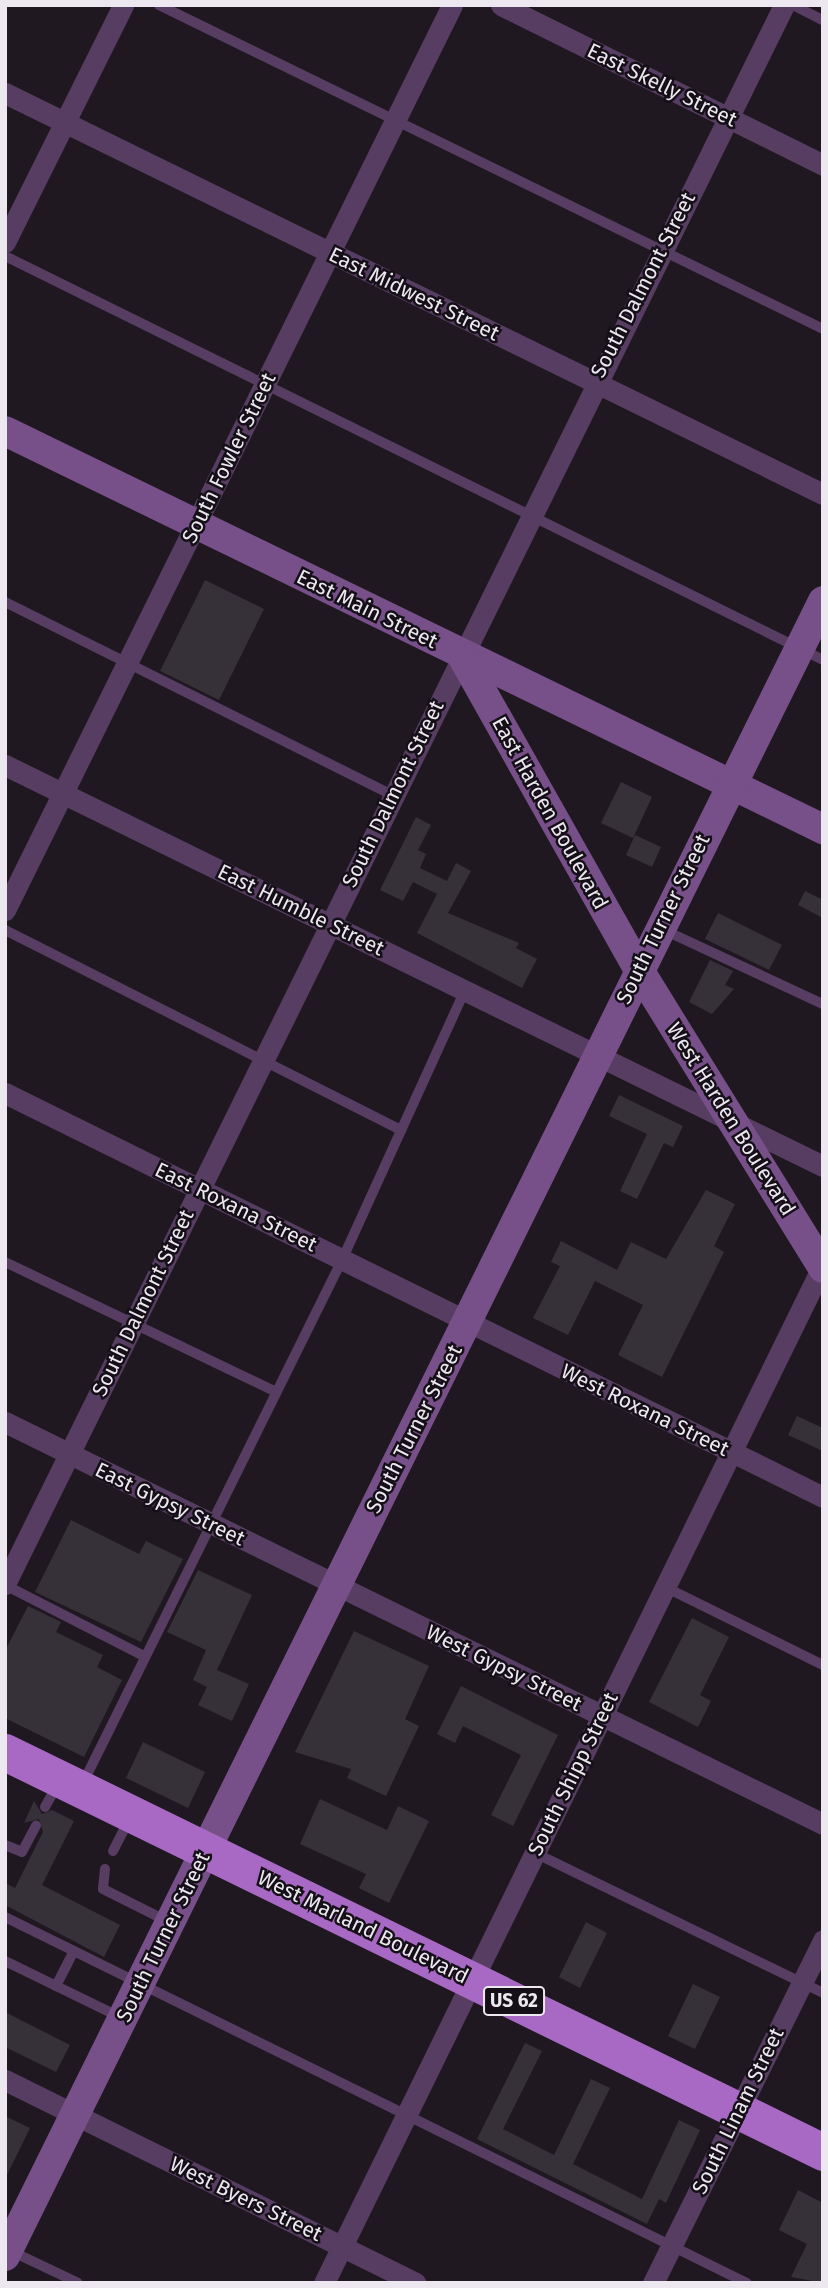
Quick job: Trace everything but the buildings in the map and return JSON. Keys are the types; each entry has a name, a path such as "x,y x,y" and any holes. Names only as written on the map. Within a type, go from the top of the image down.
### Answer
{"highway":[{"name":"US 62","path":"5,1752 62,1792 132,1814 205,1850"},
{"name":"West Marland Boulevard","path":"205,1850 823,2152"}],"main road":[{"name":"East Main Street","path":"5,431 823,830"},
{"name":"South Turner Street","path":"6,2251 467,1322 730,784 812,654 823,601"},
{"name":"East Harden Boulevard","path":"462,656 639,970"},
{"name":"West Harden Boulevard","path":"639,970 822,1266"}],"street":[{"path":"5,242 123,5"},
{"name":"South Fowler Street","path":"5,910 452,5"},
{"name":"East Skelly Street","path":"501,5 823,165"},
{"name":"South Dalmont Street","path":"5,1585 462,656 593,382 784,5"},
{"name":"East Midwest Street","path":"5,93 823,494"},
{"name":"East Humble Street","path":"5,765 823,1166"},
{"name":"East Roxana Street","path":"5,1093 467,1322"},
{"name":"South Shipp Street","path":"324,2283 822,1266"},
{"name":"West Roxana Street","path":"467,1322 823,1497"},
{"name":"East Gypsy Street","path":"5,1422 335,1586"},
{"name":"West Gypsy Street","path":"335,1586 823,1824"},
{"name":"South Linam Street","path":"653,2283 823,1940"},
{"name":"West Byers Street","path":"5,2080 416,2283"}],"lane":[{"path":"159,5 823,329"},
{"path":"793,5 823,20"},
{"path":"5,256 812,654"},
{"path":"5,602 392,795"},
{"path":"659,928 823,1004"},
{"path":"5,930 401,1130"},
{"path":"62,1792 144,1656 207,1522 342,1260 466,990"},
{"path":"5,1262 132,1326 274,1391"},
{"path":"5,1585 144,1656"},
{"path":"665,1587 823,1665"},
{"path":"113,1851 132,1814"},
{"path":"5,1845 22,1852 36,1826"},
{"path":"535,1853 823,1993"},
{"path":"104,1869 103,1889 170,1922"},
{"path":"5,1917 747,2283"},
{"path":"56,1986 74,1951"},
{"path":"5,1961 123,2018"},
{"path":"6,2251 78,2283"}]}
